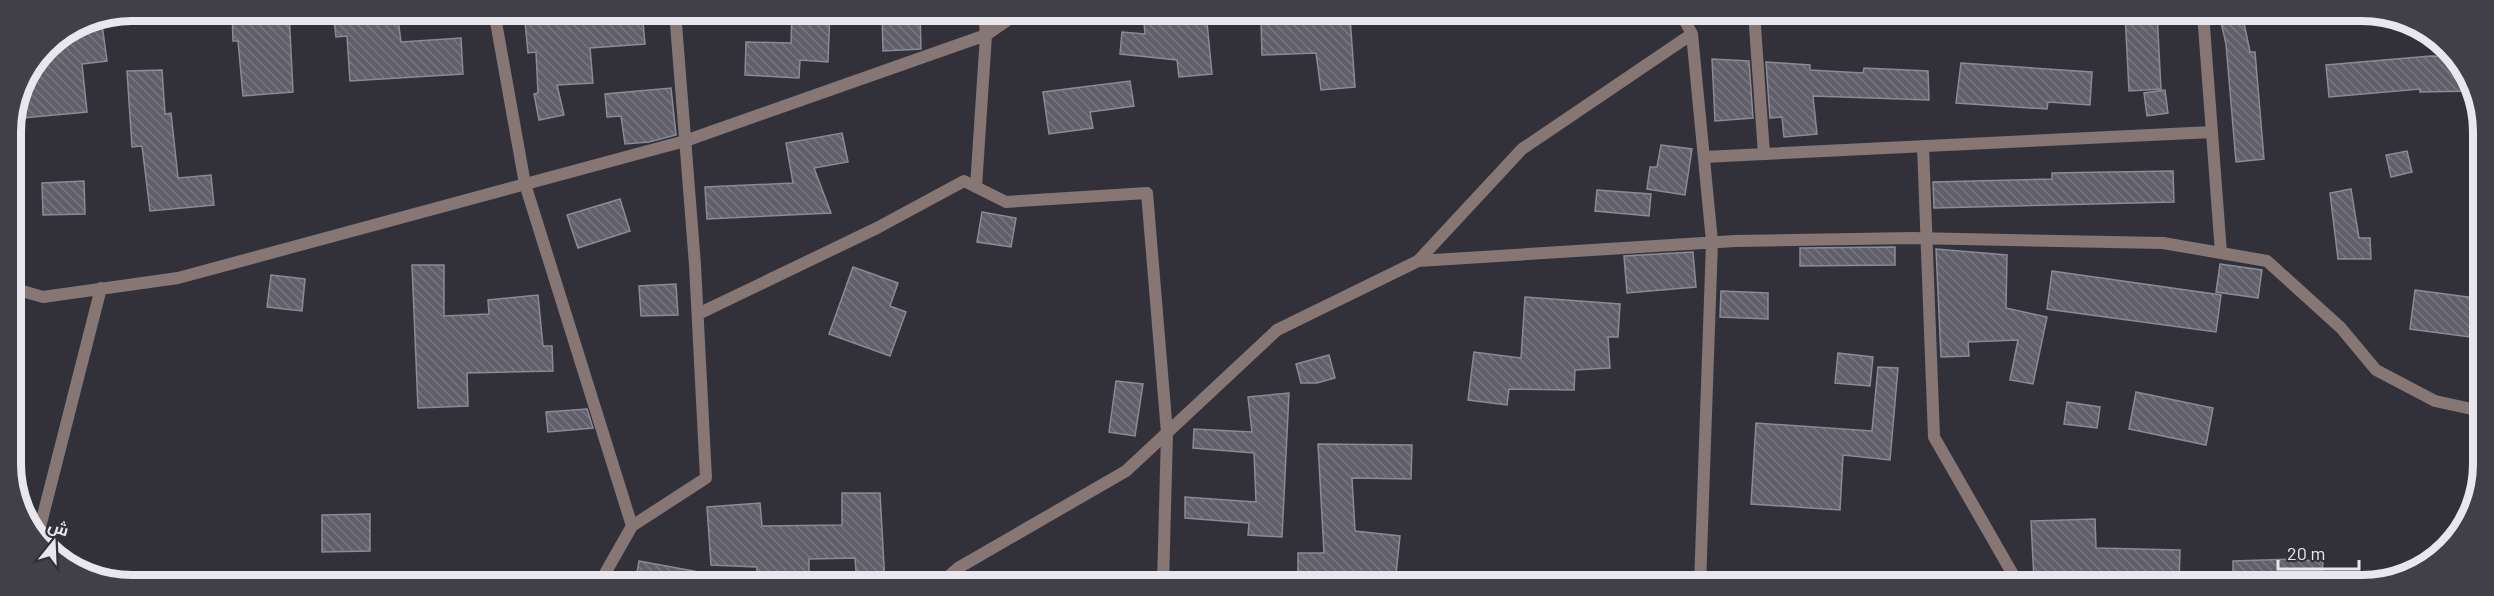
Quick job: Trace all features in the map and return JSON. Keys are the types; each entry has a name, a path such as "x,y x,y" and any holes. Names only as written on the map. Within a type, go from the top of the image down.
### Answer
{"street":[{"path":"496,21 525,184 632,526"},
{"path":"604,575 632,526 706,478 698,314 676,21"},
{"path":"976,186 986,34 985,21"},
{"path":"21,291 43,297 178,278 685,141 986,34 1006,21"},
{"path":"1685,21 1692,34 1712,242 1700,575"},
{"path":"1755,21 1764,154"},
{"path":"2204,21 2221,253"},
{"path":"950,575 958,568 1126,471 1277,330 1418,261 1522,149 1692,34"},
{"path":"1704,157 2212,132"},
{"path":"1923,146 1934,437 2013,575"},
{"path":"698,314 877,228 964,181 1006,202 1147,193 1167,433 1162,575"},
{"path":"1418,261 1712,242 1927,238 2163,243 2267,261 2341,328 2376,370 2435,401 2473,409"},
{"path":"40,526 101,288"}],"building":[{"path":"232,21 289,21 293,92 243,96 238,41 233,41"},
{"path":"334,21 398,21 401,42 461,38 463,74 350,81 347,36 336,37"},
{"path":"525,21 643,21 645,44 590,48 593,83 557,85 564,115 539,120 534,94 538,93 536,52 528,53"},
{"path":"792,21 830,21 828,62 800,60 799,78 745,75 746,42 791,43"},
{"path":"882,21 920,21 921,49 883,51"},
{"path":"1144,21 1207,21 1212,74 1179,77 1177,60 1120,54 1122,32 1145,34"},
{"path":"1261,21 1350,21 1355,87 1321,90 1316,53 1262,55"},
{"path":"2125,21 2157,21 2161,89 2129,91"},
{"path":"2221,21 2244,21 2250,52 2255,52 2264,159 2236,162 2226,44"},
{"path":"102,25 107,61 82,64 87,112 22,118 29,89 53,53 83,32"},
{"path":"2444,57 2458,76 2465,91 2420,92 2420,89 2329,97 2326,65"},
{"path":"1712,59 1749,61 1753,118 1715,121"},
{"path":"1766,62 1810,65 1810,70 1863,73 1864,68 1928,71 1929,100 1813,96 1817,134 1784,137 1782,117 1770,118"},
{"path":"1961,63 2092,72 2090,105 2048,102 2047,109 1956,103"},
{"path":"162,70 165,114 171,113 178,178 211,175 214,205 150,211 142,146 132,147 127,71"},
{"path":"1130,81 1134,106 1090,112 1093,128 1049,134 1043,92"},
{"path":"671,88 676,135 649,142 625,144 621,116 607,117 605,94"},
{"path":"2165,90 2168,113 2147,116 2144,93"},
{"path":"842,133 848,162 814,168 831,213 707,219 705,187 793,183 786,143"},
{"path":"1661,145 1692,149 1685,195 1647,189 1650,167 1657,167"},
{"path":"2407,151 2412,172 2391,177 2386,155"},
{"path":"2173,171 2174,202 1934,208 1933,182 2052,179 2052,173"},
{"path":"84,181 85,214 43,215 42,183"},
{"path":"2351,189 2359,238 2370,238 2371,259 2338,259 2330,193"},
{"path":"1597,190 1651,194 1649,216 1595,211"},
{"path":"620,199 630,231 578,248 567,215"},
{"path":"982,212 1016,218 1011,247 977,242"},
{"path":"1895,247 1895,265 1800,266 1800,248"},
{"path":"1936,249 2007,255 2006,308 2047,317 2033,384 2010,380 2018,340 1968,342 1969,356 1941,357"},
{"path":"1693,252 1696,287 1627,293 1624,256"},
{"path":"2220,264 2262,270 2258,298 2216,292"},
{"path":"412,265 444,265 444,316 489,314 488,300 538,295 543,346 552,346 553,371 467,373 468,406 418,408"},
{"path":"853,267 898,283 890,306 906,312 890,356 829,334"},
{"path":"2052,271 2221,295 2216,332 2047,309"},
{"path":"271,275 305,279 302,311 267,307"},
{"path":"676,284 678,315 641,316 639,286"},
{"path":"2415,290 2473,298 2470,337 2410,329"},
{"path":"1721,291 1768,293 1768,319 1720,317"},
{"path":"1525,297 1620,304 1618,337 1608,337 1610,368 1575,370 1574,390 1509,389 1507,405 1468,400 1474,352 1521,358"},
{"path":"1838,353 1873,357 1870,386 1835,383"},
{"path":"1329,355 1335,378 1317,383 1301,383 1296,364"},
{"path":"1878,367 1898,368 1890,460 1843,455 1840,510 1751,504 1756,423 1872,431"},
{"path":"1116,381 1143,384 1135,436 1109,432"},
{"path":"2136,392 2213,408 2206,445 2129,429"},
{"path":"1289,393 1282,537 1248,535 1249,523 1185,518 1185,497 1256,502 1254,453 1193,448 1194,429 1252,432 1248,397"},
{"path":"2067,402 2100,407 2097,428 2064,424"},
{"path":"587,409 593,428 548,432 546,412"},
{"path":"1318,444 1412,445 1411,479 1352,478 1355,531 1400,536 1396,575 1298,575 1298,553 1324,553"},
{"path":"842,493 880,493 885,575 856,575 855,558 809,559 809,575 757,575 757,567 711,565 707,507 760,503 762,526 842,525"},
{"path":"370,514 370,551 322,552 322,515"},
{"path":"2095,519 2096,548 2180,550 2179,575 2034,575 2031,521"},
{"path":"2295,559 2323,562 2322,575 2233,575 2233,561"},
{"path":"639,561 705,573 705,575 637,575"}]}
